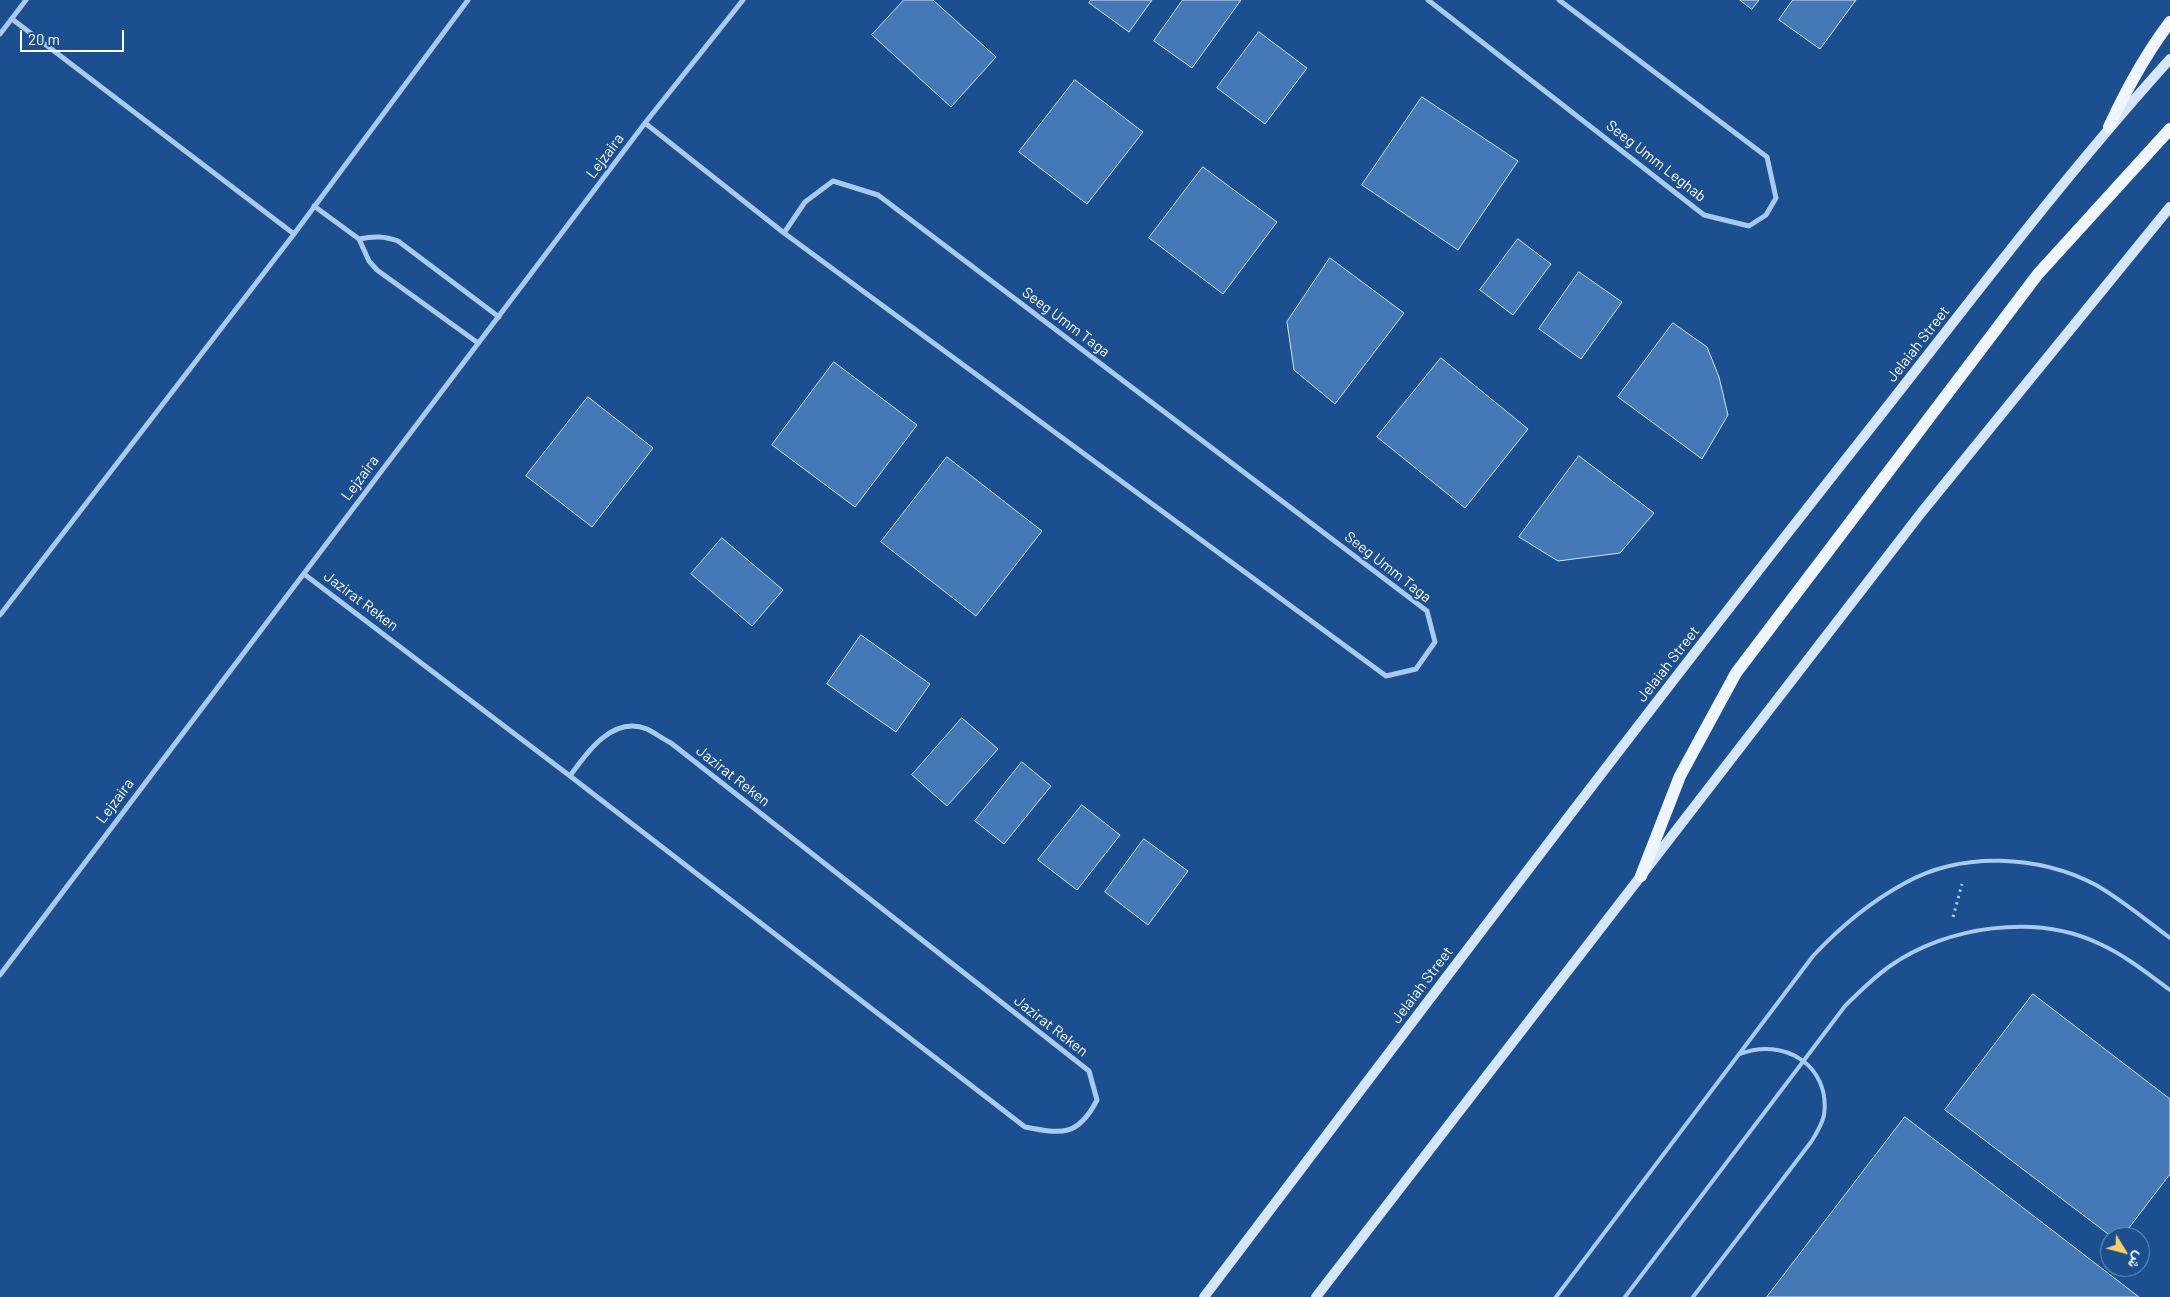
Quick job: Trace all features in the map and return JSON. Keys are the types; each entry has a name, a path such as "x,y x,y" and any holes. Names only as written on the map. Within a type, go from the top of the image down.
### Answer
{"main road":[{"path":"2109,127 2128,85 2152,45 2170,22"},
{"name":"Jelaiah Street","path":"1204,1297 1466,951 1794,525 2109,127 2170,59"},
{"path":"1641,876 1680,776 1736,673 2038,274 2170,129"},
{"path":"1316,1297 1921,513 2170,207"}],"street":[{"path":"0,34 26,0"},
{"path":"0,615 294,234 468,0"},
{"name":"Lejzaira","path":"0,975 645,123 743,0"},
{"name":"Seeg Umm Leghab","path":"1428,0 1704,214 1749,226 1766,215 1776,198 1766,158 1559,0"},
{"path":"12,19 294,234"},
{"name":"Seeg Umm Taga","path":"645,123 784,233 1386,676 1416,669 1435,642 1427,611 878,195 833,181 805,202 784,233"},
{"path":"314,206 359,239 369,261 378,270 478,343"},
{"path":"359,239 373,236 386,237 398,241 499,317"},
{"name":"Jazirat Reken","path":"304,574 570,776 1025,1127 1054,1132 1075,1129 1089,1115 1097,1100 1089,1071 671,743 646,728 619,727 591,747 570,776"}],"lane":[{"path":"1556,1297 1813,956 1856,915 1906,882 1960,864 2016,861 2043,866 2070,874 2096,885 2170,938"},
{"path":"1625,1297 1845,1006 1867,984 1891,965 1918,950 1947,938 1977,930 2008,927 2039,928 2069,933 2099,943 2125,957 2170,990"},
{"path":"1693,1297 1819,1130 1824,1115 1821,1085 1814,1072 1804,1061 1792,1053 1779,1049 1752,1049 1739,1054"}],"path":[{"path":"1947,938 1963,880 1988,861"}],"building":[{"path":"904,0 933,0 996,57 951,107 872,35"},
{"path":"1091,0 1152,0 1129,32 1089,3"},
{"path":"1183,0 1241,0 1192,68 1154,41"},
{"path":"1740,0 1759,0 1752,9"},
{"path":"1793,0 1856,0 1820,49 1779,20"},
{"path":"1259,32 1307,68 1265,124 1217,88"},
{"path":"1075,80 1143,132 1087,204 1019,152"},
{"path":"1422,97 1518,161 1458,250 1362,185"},
{"path":"1203,167 1277,222 1223,294 1149,238"},
{"path":"1518,239 1551,264 1513,315 1480,290"},
{"path":"1330,258 1404,313 1335,404 1294,370 1287,322"},
{"path":"1579,272 1622,302 1581,359 1539,329"},
{"path":"1673,323 1707,347 1719,377 1728,415 1702,459 1618,397"},
{"path":"1441,358 1528,429 1465,508 1377,437"},
{"path":"834,362 917,425 855,507 772,445"},
{"path":"588,397 653,448 592,527 526,476"},
{"path":"1579,456 1654,513 1620,553 1558,561 1519,537"},
{"path":"947,457 1042,531 976,616 881,542"},
{"path":"722,538 783,590 752,626 691,574"},
{"path":"861,635 930,684 896,732 827,684"},
{"path":"962,718 998,749 947,806 912,775"},
{"path":"1022,762 1051,786 1004,844 975,821"},
{"path":"1082,805 1120,835 1077,890 1038,860"},
{"path":"1144,839 1188,871 1148,925 1105,892"},
{"path":"2033,994 2170,1099 2170,1174 2130,1227 2100,1228 1945,1110"},
{"path":"1905,1117 2100,1267 2100,1277 2113,1277 2139,1297 1767,1297"}]}
